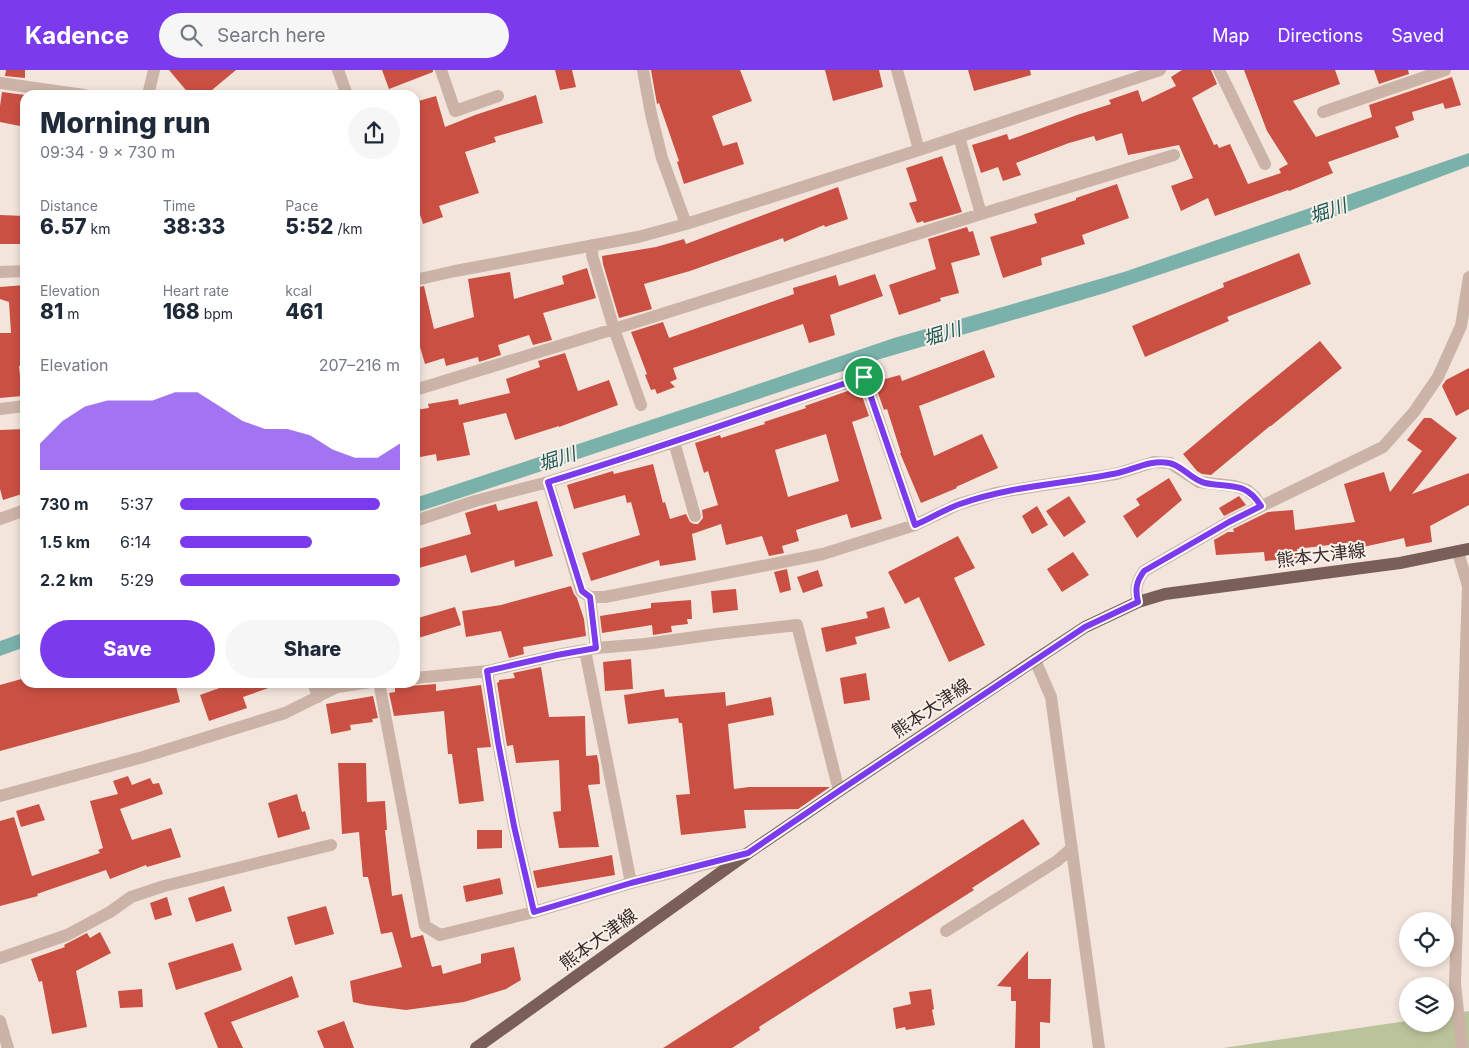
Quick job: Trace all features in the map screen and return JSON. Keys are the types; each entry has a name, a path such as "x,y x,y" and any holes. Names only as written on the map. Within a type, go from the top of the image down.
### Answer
{"main road":[{"name":"熊本大津線","path":"476,1048 748,853 1085,627 1138,602 1165,594 1400,563 1464,550"}],"street":[{"path":"149,90 154,70"},
{"path":"338,70 345,90"},
{"path":"441,70 455,111 498,96"},
{"path":"643,70 662,158 686,224"},
{"path":"897,70 919,150"},
{"path":"420,279 638,237 686,224 959,137 1158,70"},
{"path":"1219,70 1264,164"},
{"path":"1323,112 1444,70"},
{"path":"0,83 49,90"},
{"path":"959,137 980,214"},
{"path":"420,388 1174,154"},
{"path":"593,245 592,255 614,329 641,405"},
{"path":"1,272 20,271"},
{"path":"1138,602 1136,585 1144,571 1229,522 1383,447 1414,412 1438,377 1461,326 1469,277"},
{"path":"420,519 475,501 548,482 674,442 864,377 915,525"},
{"path":"0,409 20,407"},
{"path":"674,442 695,516"},
{"path":"548,482 582,591 590,597 604,597 823,554 915,525 959,504 996,493 1116,474 1154,462 1170,463 1199,482 1234,486 1247,490 1261,506"},
{"path":"0,518 20,512"},
{"path":"1462,1048 1455,984 1468,586 1464,550"},
{"path":"590,597 590,649 631,883"},
{"path":"420,678 487,671 590,649 796,625 839,791"},
{"path":"1035,660 1051,697 1099,1048"},
{"path":"487,671 514,826 534,912"},
{"path":"315,688 318,697"},
{"path":"0,796 143,757 285,713 337,688"},
{"path":"380,688 425,926 440,935 534,912 631,883 748,853"},
{"path":"0,958 67,935 139,894 164,886 331,845"},
{"path":"946,931 1057,861 1072,848"},
{"path":"0,1021 8,1048"}],"green space":[{"path":"1469,1011 1469,1048 1223,1048 1399,1022 1399,1032 1454,1032 1454,1014"}],"water":[{"name":"堀川","path":"1469,153 1469,166 1347,212 1105,293 870,362 420,511 420,496 894,338 1124,272"},
{"path":"20,634 20,649 0,656 0,641"}],"building":[{"path":"6,70 25,70 25,78 5,76"},
{"path":"169,70 236,70 212,90 186,90"},
{"path":"382,70 433,70 433,72 389,89"},
{"path":"555,70 572,70 576,87 560,90"},
{"path":"651,70 740,70 752,101 712,116 723,146 737,142 744,164 684,184 677,162 679,161 659,103 657,104"},
{"path":"825,70 879,70 883,87 833,101"},
{"path":"968,70 1030,70 1031,75 974,91"},
{"path":"1182,70 1211,70 1217,84 1192,98 1214,145 1217,144 1219,148 1230,144 1248,184 1281,173 1279,169 1288,164 1267,131 1244,70 1335,70 1340,84 1293,101 1316,137 1372,117 1369,105 1452,77 1461,105 1445,109 1443,103 1412,112 1414,120 1395,127 1399,137 1328,162 1333,173 1289,191 1215,216 1208,198 1181,211 1171,186 1193,178 1179,145 1128,155 1122,133 1096,141 1094,136 1069,143 1016,163 1021,175 1003,181 998,167 981,173 972,145 1007,134 1009,140 1111,104 1109,100 1138,90 1142,102 1176,86 1171,77"},
{"path":"1374,70 1408,70 1409,74 1379,84"},
{"path":"2,92 20,94 20,126 0,122"},
{"path":"536,95 543,123 494,137 496,142 465,152 479,193 439,206 443,217 423,224 420,215 420,101 436,96 445,127"},
{"path":"942,156 962,212 924,223 923,221 917,223 909,203 917,201 906,168"},
{"path":"1117,184 1129,218 1082,235 1085,244 1041,258 1042,265 1003,278 990,237 1037,223 1034,214"},
{"path":"838,187 848,219 825,227 824,225 784,242 783,238 690,271 644,284 652,309 619,318 602,256 656,247 684,239 686,244"},
{"path":"0,215 20,216 20,244 0,244"},
{"path":"967,227 969,232 973,231 980,255 951,263 959,293 940,298 941,301 899,315 889,285 936,269 928,239"},
{"path":"1299,253 1311,284 1227,317 1229,321 1145,357 1132,326 1224,287 1223,283"},
{"path":"587,268 596,298 543,313 552,340 533,345 529,335 498,345 501,355 479,362 478,357 446,366 444,358 425,364 420,347 420,287 424,286 434,329 474,317 468,279 510,272 514,299 564,284 562,276"},
{"path":"875,274 883,296 830,315 835,335 809,343 803,324 673,368 677,379 670,382 675,387 657,394 655,389 651,390 631,332 663,322 669,338 794,294 793,288 836,275 839,286"},
{"path":"20,285 20,396 0,398 0,333 11,333 9,302 0,299 0,287"},
{"path":"1320,341 1342,368 1211,475 1202,474 1197,471 1183,454"},
{"path":"984,350 995,377 919,406 934,456 982,434 998,468 921,503 900,453 887,409 884,410 874,382 900,375 902,381"},
{"path":"565,353 578,391 609,380 618,405 559,427 515,440 506,413 463,423 470,455 437,461 436,454 420,457 420,409 429,408 428,404 458,399 459,405 510,393 506,379 540,367 538,361"},
{"path":"1469,368 1469,409 1456,416 1442,386 1446,380"},
{"path":"859,387 869,416 852,422 882,519 851,528 847,514 796,530 799,541 782,546 784,553 769,556 762,536 726,545 721,524 692,534 696,560 660,566 659,560 591,581 582,553 640,535 631,502 627,503 625,495 574,509 567,485 613,471 614,474 653,464 663,503 665,502 670,519 686,514 690,522 698,524 703,518 702,510 718,505 708,471 704,473 695,443 720,435 721,438 765,424 764,422 806,408 805,406","holes":["826,434 839,481 788,497 775,450"]},
{"path":"1424,418 1431,418 1457,438 1412,494 1469,473 1469,505 1430,526 1432,542 1406,547 1404,538 1354,549 1353,542 1297,549 1298,558 1265,561 1264,552 1216,555 1214,540 1228,532 1234,532 1233,529 1268,512 1293,510 1295,530 1355,522 1344,484 1384,472 1390,492 1422,451 1407,440"},
{"path":"20,429 20,495 3,500 0,489 0,430"},
{"path":"1169,478 1182,500 1137,538 1123,516 1140,505 1136,499"},
{"path":"1069,496 1086,522 1064,537 1046,511"},
{"path":"1239,496 1246,505 1224,516 1219,508"},
{"path":"537,501 553,556 515,567 514,560 471,573 466,555 420,568 420,549 471,534 465,513 496,504 498,511"},
{"path":"1037,506 1048,525 1032,534 1022,516"},
{"path":"958,536 975,568 954,578 985,645 949,662 919,597 905,604 888,572"},
{"path":"1073,552 1089,575 1062,592 1047,569"},
{"path":"787,569 791,590 780,593 774,572"},
{"path":"818,570 823,586 803,593 797,577"},
{"path":"571,586 584,619 586,636 523,647 524,654 509,658 501,631 466,637 462,611 501,605"},
{"path":"736,589 738,610 713,613 711,591"},
{"path":"691,600 692,619 687,619 688,624 671,626 672,632 653,635 652,625 602,633 600,616 651,608 651,603"},
{"path":"455,607 461,625 420,637 420,618"},
{"path":"884,607 890,628 855,637 857,644 826,652 821,628 868,618 866,612"},
{"path":"631,659 633,689 605,691 603,662"},
{"path":"541,667 549,717 585,716 586,756 597,755 599,765 600,784 588,785 599,847 559,848 553,812 561,811 559,760 516,763 513,745 507,746 497,683 499,680 515,678 513,673"},
{"path":"866,673 870,700 844,704 840,678"},
{"path":"20,679 20,688 176,688 180,702 0,751 0,685"},
{"path":"436,684 436,691 481,685 491,747 477,748 484,801 459,804 452,754 448,754 444,711 394,716 389,693 395,692 395,688 420,688 420,685"},
{"path":"219,688 268,688 243,697 247,708 209,721 200,695"},
{"path":"664,689 665,697 725,692 726,706 771,697 774,715 728,724 734,789 749,787 830,787 798,809 744,810 746,828 681,835 676,795 690,794 682,723 679,723 678,718 628,724 624,695"},
{"path":"373,696 378,718 372,719 373,722 350,725 351,730 331,734 326,704"},
{"path":"338,763 366,763 367,802 385,801 387,830 385,830 392,896 402,894 411,938 423,935 432,967 441,965 443,974 481,963 481,954 514,947 521,980 506,989 464,1002 406,1010 353,1002 350,981 402,967 392,932 381,934 368,877 363,877 359,832 342,834"},
{"path":"128,776 132,785 150,778 153,784 159,783 163,794 120,809 132,840 171,828 181,857 147,867 146,865 110,879 106,870 37,894 38,896 0,906 0,821 14,817 32,876 100,853 98,850 103,848 90,801 118,794 113,781"},
{"path":"297,794 302,812 305,811 310,829 278,838 268,803"},
{"path":"39,804 45,820 21,827 16,811"},
{"path":"1023,819 1040,844 972,888 974,890 759,1027 760,1030 732,1048 663,1048"},
{"path":"477,830 502,830 502,848 477,849"},
{"path":"612,855 615,875 537,888 533,871"},
{"path":"500,878 503,894 466,902 463,886"},
{"path":"224,886 232,911 196,922 188,898"},
{"path":"167,897 172,915 155,920 150,903"},
{"path":"326,906 334,934 295,945 287,917"},
{"path":"100,932 111,953 76,971 87,1027 52,1034 42,981 39,982 31,959 65,947 64,945 87,933 90,938"},
{"path":"233,943 242,970 176,990 168,963"},
{"path":"1028,951 1028,979 1051,979 1050,1023 1040,1022 1040,1048 1015,1048 1016,1001 1011,1001 1011,987 997,986"},
{"path":"292,976 299,997 231,1022 243,1048 218,1048 204,1013"},
{"path":"142,989 143,1007 120,1008 118,991"},
{"path":"931,989 935,1025 906,1030 905,1027 896,1029 893,1008 911,1004 909,992"},
{"path":"344,1021 354,1048 324,1048 317,1031"}],"route":[{"path":"864,377 915,525 959,504 996,493 1116,474 1154,462 1170,463 1199,482 1234,486 1247,490 1261,506 1229,522 1144,571 1136,585 1138,602 1085,627 748,853 631,883 534,912 514,826 487,671 596,648 590,597 582,591 548,482 611,463 864,377"}]}
